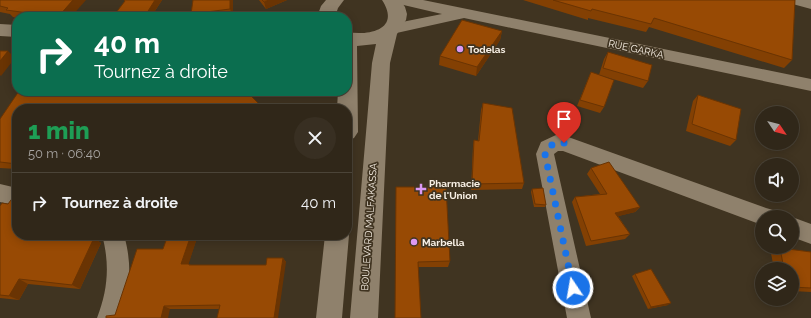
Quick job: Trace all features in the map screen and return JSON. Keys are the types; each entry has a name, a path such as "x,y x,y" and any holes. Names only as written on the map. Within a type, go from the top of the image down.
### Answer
{"main road":[{"name":"BOULEVARD MALFAKASSA","path":"364,318 381,63 390,31 397,21 399,13 392,0"},
{"path":"352,38 369,39 390,31"},
{"path":"352,136 375,136"},
{"path":"329,318 337,240"}],"street":[{"name":"RUE GARKA","path":"400,0 810,88"},
{"path":"794,0 811,4"},
{"path":"390,31 462,14"},
{"path":"579,318 545,154 548,147 556,143 564,143 755,213"},
{"path":"0,193 12,196"},
{"path":"799,230 811,234"},
{"path":"109,318 118,281 119,257 114,240"}],"building":[{"path":"0,0 73,0 62,12 21,12 6,10 8,8 0,6"},
{"path":"124,0 155,0 148,12 117,12 125,1"},
{"path":"193,0 230,0 230,9 191,12"},
{"path":"553,0 795,0 792,60 654,18 651,24 592,9 591,11"},
{"path":"462,20 502,31 477,67 440,56"},
{"path":"0,51 8,51 0,61"},
{"path":"608,52 652,65 648,81 603,68"},
{"path":"591,72 614,80 604,107 580,100"},
{"path":"698,95 741,109 736,140 692,124"},
{"path":"16,96 251,96 259,104 12,104 12,163 0,162 0,119"},
{"path":"483,103 512,108 524,183 472,184 474,140 479,141"},
{"path":"609,162 640,207 615,213 630,234 591,241 575,197 607,194 591,168"},
{"path":"396,187 446,187 450,261 418,262 421,318 395,318"},
{"path":"543,188 546,205 535,204 532,189"},
{"path":"12,199 12,240 93,240 72,285 19,279 9,296 0,295 0,206 2,203 8,204"},
{"path":"166,240 189,240 181,264 189,265 266,265 267,258 283,258 274,318 217,318 220,305 164,306 161,318 106,318 106,316 115,315 137,249 163,249"},
{"path":"799,250 811,252 811,288 799,287 799,262 783,262 781,254 799,254"},
{"path":"651,269 671,303 651,307 635,274"}],"place":[{"name":"Todelas","path":"460,49"},
{"name":"Pharmacie de l'Union","path":"421,189"},
{"name":"Marbella","path":"414,242"}],"route":[{"path":"564,143 556,143 548,147 545,154 573,288"}]}
